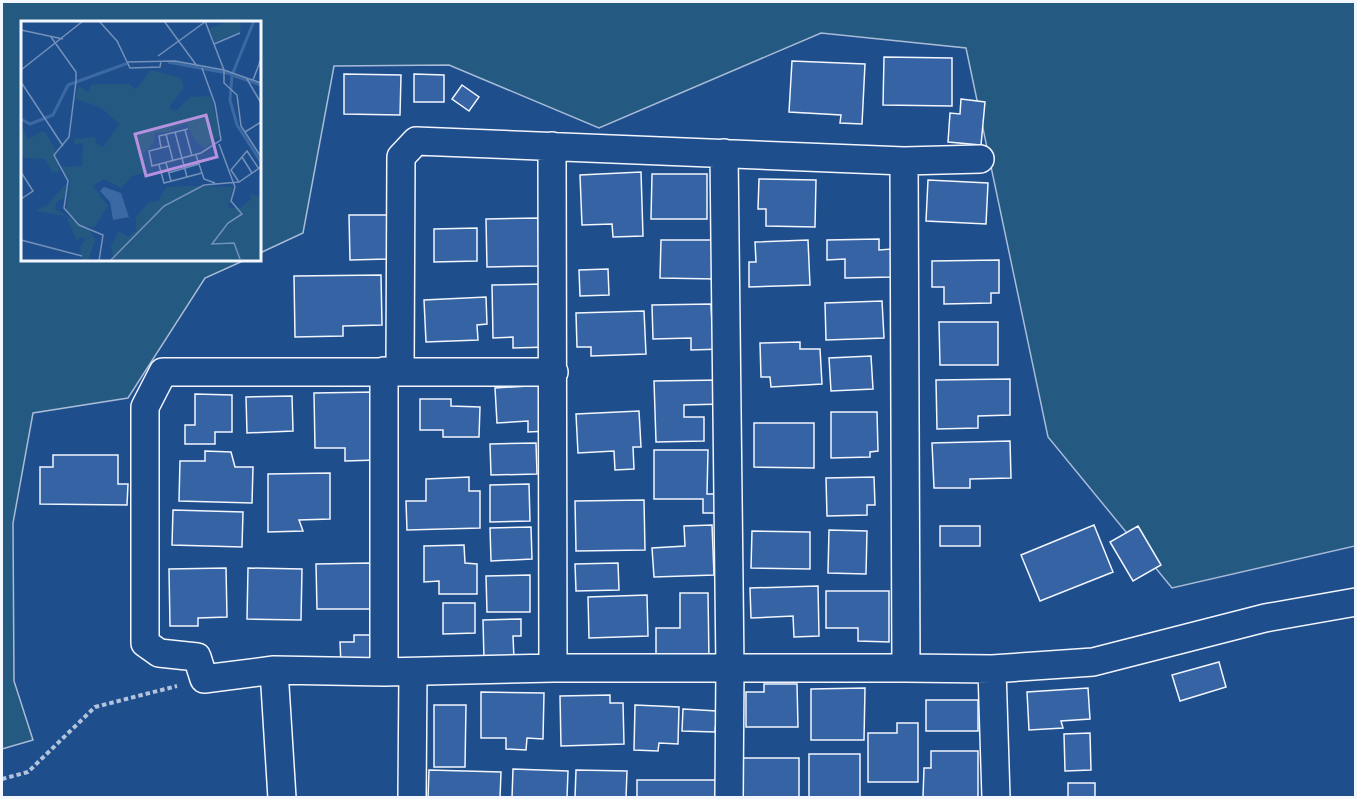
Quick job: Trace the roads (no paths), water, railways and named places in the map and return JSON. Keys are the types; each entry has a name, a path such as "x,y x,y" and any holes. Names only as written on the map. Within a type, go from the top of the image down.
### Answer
{"street":[{"path":"384,672 392,371 401,157 416,141 904,161 980,159"},
{"path":"552,146 553,668"},
{"path":"724,153 730,669 729,798"},
{"path":"904,161 906,668"},
{"path":"554,372 163,372 145,408 145,643 159,653 197,657 204,679 273,670 413,672 553,668 992,669 1093,662 1265,618 1356,602"},
{"path":"992,669 996,798"},
{"path":"273,670 282,798"},
{"path":"412,798 413,672"}]}
